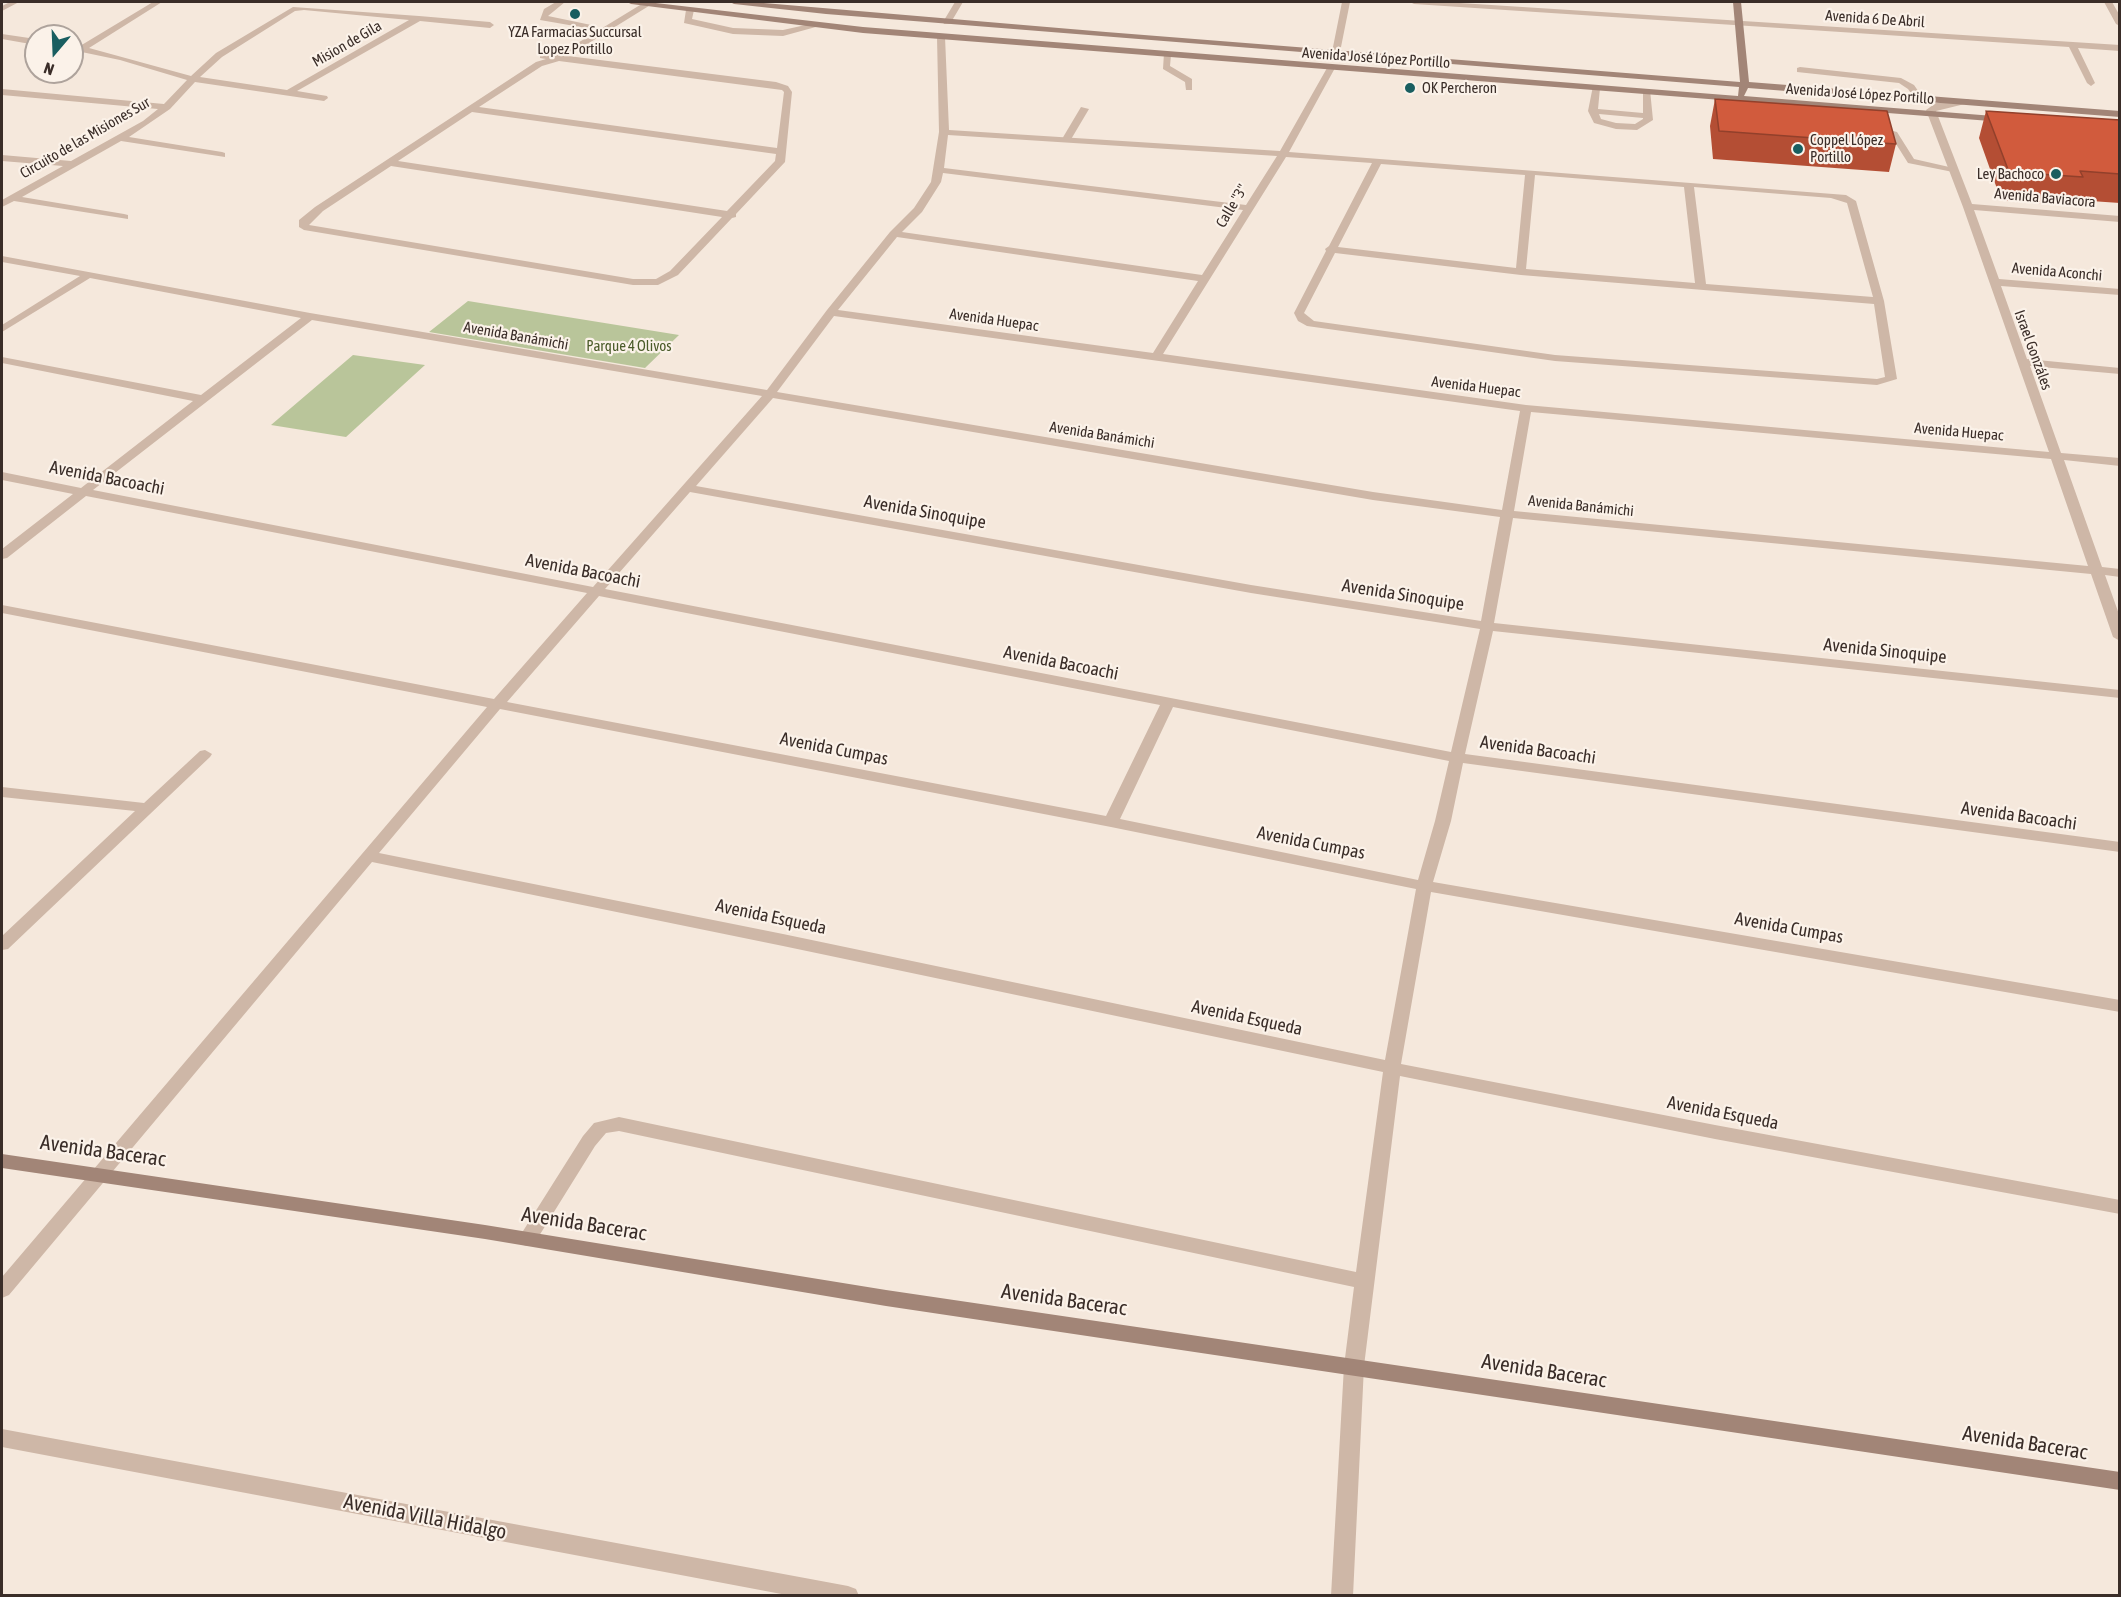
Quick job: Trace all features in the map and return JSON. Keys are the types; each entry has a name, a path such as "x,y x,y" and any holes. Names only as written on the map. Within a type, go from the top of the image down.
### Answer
{"main road":[{"name":"Avenida José López Portillo","path":"632,2 819,25 941,37 2014,120"},
{"name":"Avenida José López Portillo","path":"734,2 1107,35 2120,114"},
{"path":"1737,2 1745,84 1740,99"},
{"path":"819,25 902,30 947,22"},
{"path":"941,37 953,30 968,28 1107,35"},
{"name":"Avenida Bacerac","path":"2,1161 527,1239 886,1298 2120,1481"}],"street":[{"path":"2,9 15,2"},
{"path":"84,44 158,2"},
{"path":"561,2 547,10 543,18 592,26"},
{"path":"622,8 632,2"},
{"path":"947,22 959,2"},
{"path":"1336,52 1346,2"},
{"name":"Avenida 6 De Abril","path":"1414,2 2120,48"},
{"path":"2108,2 2120,24"},
{"path":"556,54 785,88 788,92 780,162 775,170 674,273 658,282 647,283 303,227 303,222 319,209 391,163 541,60 648,4"},
{"name":"Circuito de las Misiones Sur","path":"2,204 120,138 167,107 219,55 293,9 304,8 490,25"},
{"path":"690,10 687,21 733,31 783,33 819,25"},
{"name":"Mision de Gila","path":"288,93 419,18"},
{"path":"582,32 602,20"},
{"path":"2,37 24,40"},
{"path":"2,1290 497,704 769,395 831,312 929,194 936,182 939,170 944,132 941,37"},
{"path":"2072,45 2091,83"},
{"path":"84,50 193,79 324,98"},
{"path":"1167,55 1166,68 1189,81 1189,88"},
{"name":"Calle \"3\"","path":"1155,358 1283,154 1331,68"},
{"path":"1800,70 1901,81 1911,87 1919,98"},
{"path":"1596,88 1593,111 1597,121 1616,126 1637,127 1648,120 1647,92"},
{"path":"2,92 167,107"},
{"path":"1932,113 1931,110 1936,106 1968,102"},
{"path":"471,109 782,152"},
{"path":"1067,139 1084,109"},
{"name":"Israel Gonzáles","path":"1932,113 1968,207 2054,456 2120,637"},
{"path":"1859,128 1894,134 1911,161 1953,169"},
{"path":"944,132 1283,154 1530,172 1831,195 1851,201 1879,301 1891,379 1886,382 1555,358 1311,324 1302,319 1299,313 1330,249 1378,161"},
{"path":"120,138 222,155"},
{"path":"2,158 74,164"},
{"path":"391,163 732,215"},
{"path":"939,170 1247,208"},
{"path":"1521,272 1530,172"},
{"path":"1689,184 1701,288"},
{"path":"12,198 124,217"},
{"name":"Avenida Baviacora","path":"1968,207 2120,219"},
{"path":"894,234 1206,279"},
{"path":"1330,249 1521,272 1879,301"},
{"name":"Avenida Banámichi","path":"2,260 310,316 1373,496 1506,514 2120,573"},
{"path":"2,329 86,277"},
{"name":"Avenida Aconchi","path":"1993,282 2120,292"},
{"name":"Avenida Huepac","path":"831,312 1526,408 2120,462"},
{"path":"2,555 310,316"},
{"path":"2,360 202,399"},
{"path":"2023,362 2120,371"},
{"path":"1342,1596 1354,1366 1392,1068 1424,886 1458,758 1487,626 1526,408"},
{"name":"Avenida Bacoachi","path":"2,476 1458,758 2120,847"},
{"name":"Avenida Sinoquipe","path":"688,488 1251,589 1487,626 2120,694"},
{"name":"Avenida Cumpas","path":"2,609 1111,822 1424,886 2120,1006"},
{"path":"1111,822 1168,703"},
{"path":"2,945 205,754"},
{"path":"2,792 149,808"},
{"name":"Avenida Esqueda","path":"368,856 783,940 1392,1068 1715,1132 2120,1207"},
{"path":"527,1239 589,1141 600,1128 619,1124 1365,1282"},
{"name":"Avenida Villa Hidalgo","path":"2,1438 848,1596"}],"green space":[{"name":"Parque 4 Olivos","path":"468,301 679,335 645,368 429,332"},
{"path":"353,355 425,365 346,437 271,425"}],"building":[{"path":"1715,99 1887,111 1896,144 1719,131"},
{"path":"1986,111 2120,120 2120,174 2080,171 2083,177 2009,172"}],"place":[{"name":"YZA Farmacias Succursal Lopez Portillo","path":"575,14"},
{"name":"OK Percheron","path":"1410,88"},
{"name":"Coppel López Portillo","path":"1798,149"},
{"name":"Ley Bachoco","path":"2056,174"}]}
